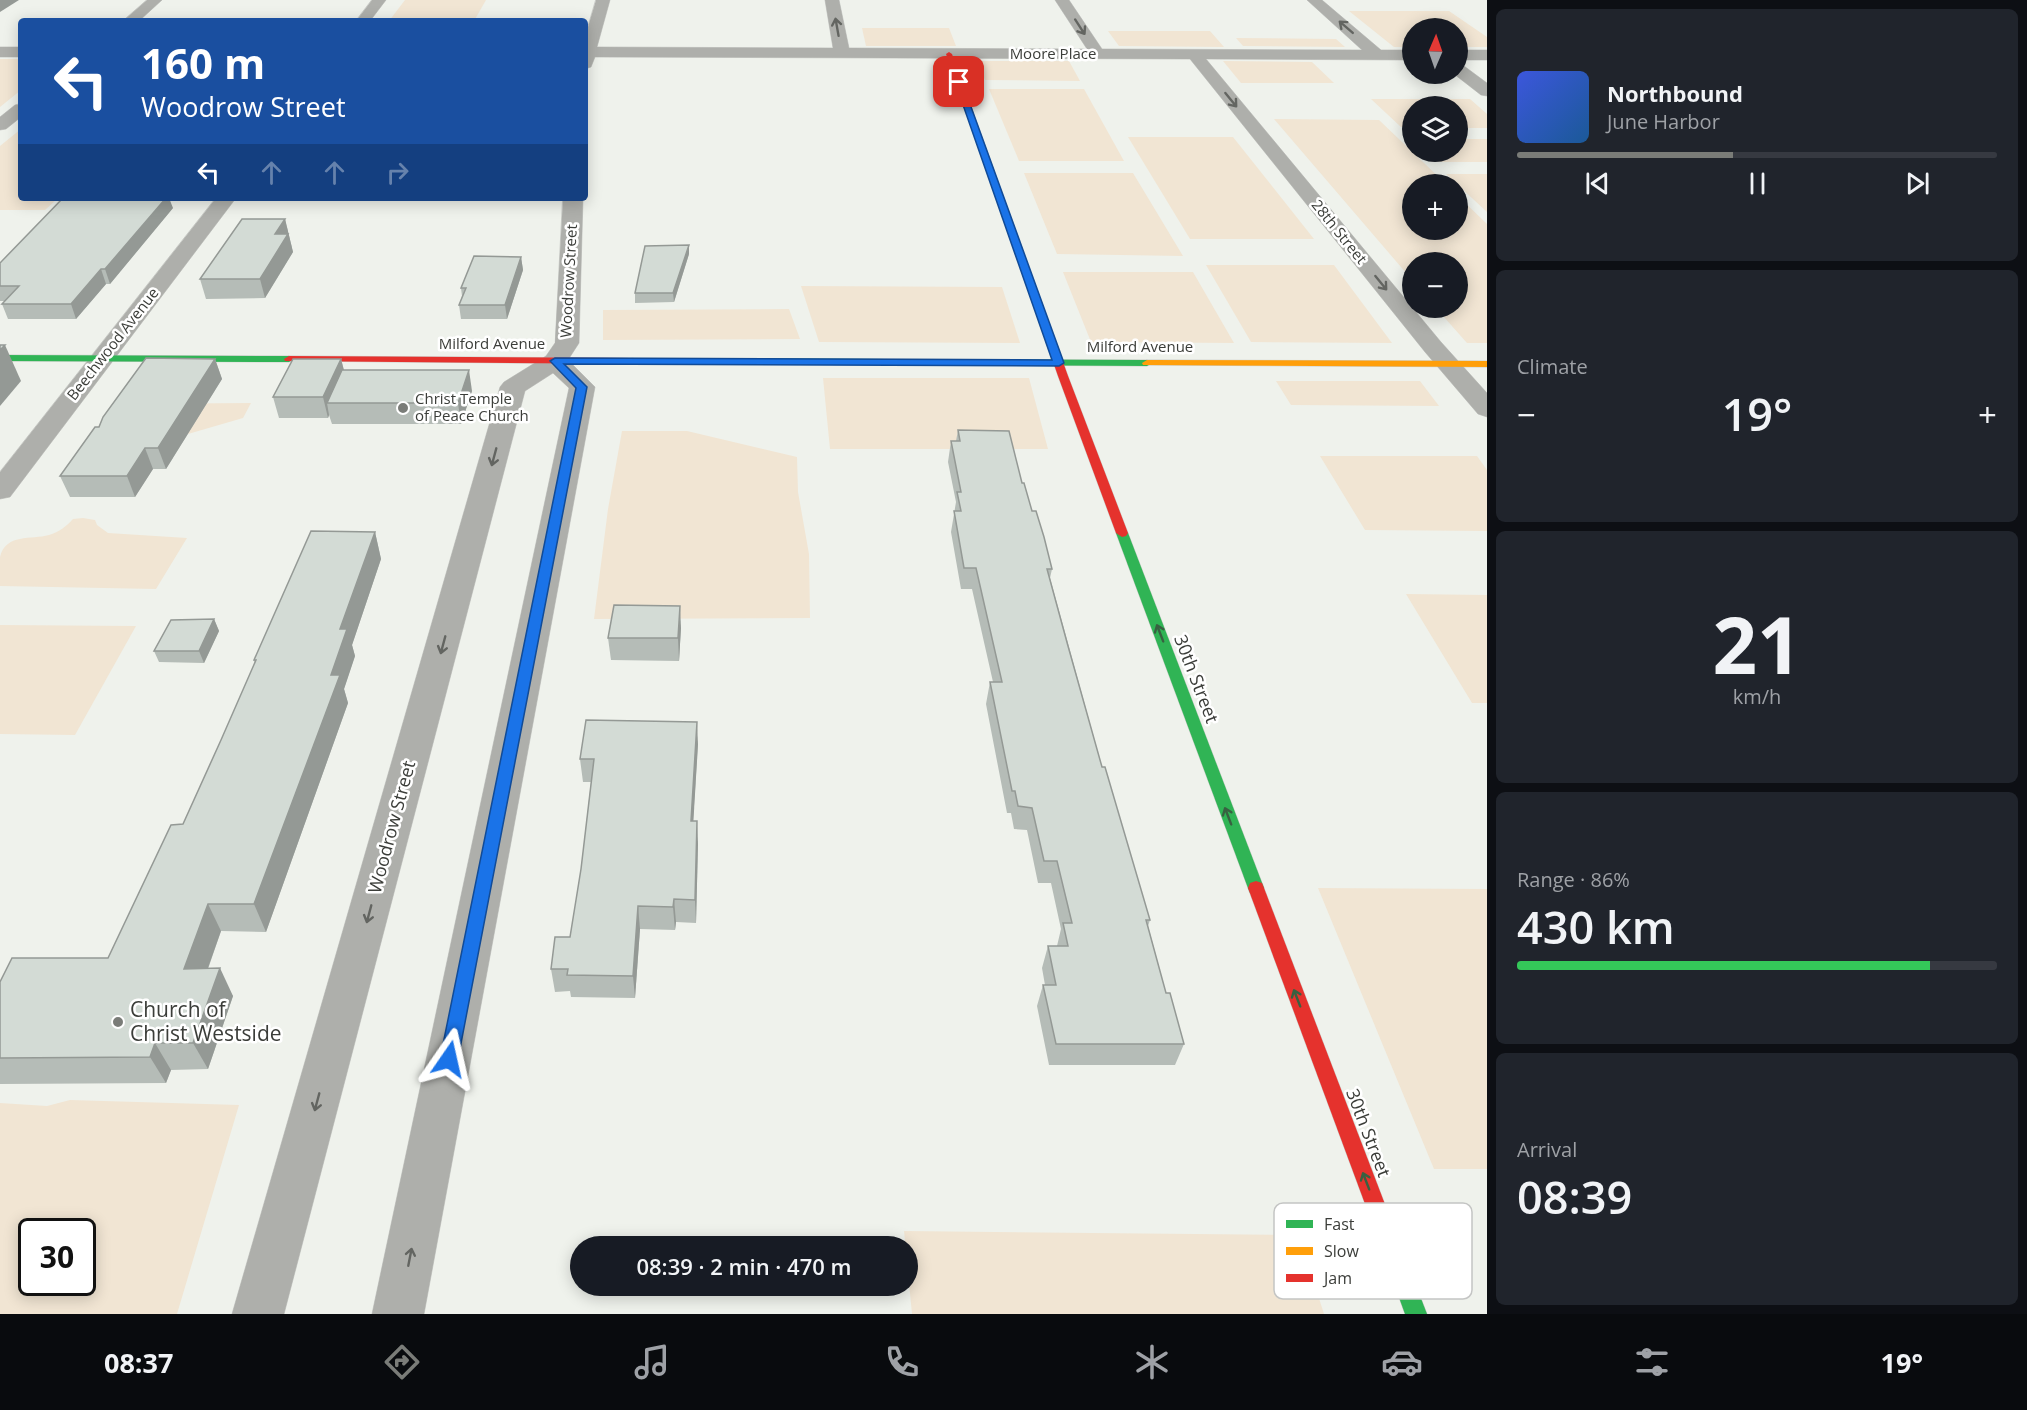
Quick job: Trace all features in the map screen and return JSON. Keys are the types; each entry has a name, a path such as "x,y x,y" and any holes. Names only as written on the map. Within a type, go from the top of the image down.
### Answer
{"street":[{"path":"134,18 155,0"},
{"path":"365,18 378,0"},
{"path":"588,49 603,0"},
{"path":"832,0 842,53"},
{"path":"1062,0 1098,54"},
{"path":"1314,0 1377,55"},
{"path":"0,52 18,52"},
{"name":"Moore Place","path":"588,56 842,53 1402,55"},
{"name":"30th Street","path":"949,54 1059,363 1374,1203"},
{"name":"28th Street","path":"1194,54 1487,409"},
{"path":"1468,55 1487,55"},
{"path":"1468,77 1487,91"},
{"path":"0,126 18,111"},
{"name":"Beechwood Avenue","path":"0,491 224,201"},
{"name":"Woodrow Street","path":"258,1314 513,387 555,361 567,343 573,201"},
{"name":"Milford Avenue","path":"0,358 1487,364"},
{"name":"Woodrow Street","path":"398,1314 582,387 555,361"},
{"name":"30th Street","path":"1410,1299 1416,1314"}],"shaded area":[{"path":"405,0 486,0 476,18 391,18"},
{"path":"1349,11 1449,11 1459,18 1402,18 1402,47 1394,47"},
{"path":"1468,24 1487,37 1487,47 1468,47"},
{"path":"862,28 949,28 956,46 866,46"},
{"path":"1108,31 1210,31 1224,47 1119,46"},
{"path":"1236,38 1336,39 1345,47 1243,46"},
{"path":"0,59 18,59 18,92 0,107"},
{"path":"977,61 1069,61 1080,81 985,80"},
{"path":"1223,61 1312,62 1334,83 1241,83"},
{"path":"989,89 1084,89 1124,161 1019,161"},
{"path":"1371,99 1402,99 1401,127"},
{"path":"1468,99 1487,114 1487,128 1468,128"},
{"path":"1274,119 1379,120 1402,142 1402,162 1423,162 1436,174 1402,174 1402,240 1468,240 1468,206 1487,224 1487,343 1467,343 1445,318 1468,318 1468,252 1402,252 1402,268"},
{"path":"18,131 18,201 55,201 45,210 0,210 0,146"},
{"path":"1128,137 1233,137 1314,239 1190,239"},
{"path":"1468,139 1487,139 1487,162 1468,162"},
{"path":"1024,173 1133,173 1183,256 1057,254"},
{"path":"1468,174 1487,174 1487,212 1468,194"},
{"path":"1206,265 1334,265 1392,343 1251,342"},
{"path":"1063,272 1193,272 1234,343 1091,342"},
{"path":"801,286 1002,287 1020,343 819,342"},
{"path":"789,309 800,339 603,340 603,310"},
{"path":"823,378 1029,378 1048,449 830,449"},
{"path":"1276,381 1420,381 1439,406 1291,405"},
{"path":"251,403 243,418 188,434 92,434 117,404"},
{"path":"622,431 687,431 797,457 798,492 809,554 810,618 594,619 608,509"},
{"path":"1320,456 1477,456 1487,470 1487,531 1365,530"},
{"path":"73,519 95,520 97,525 108,533 187,538 156,589 0,586 0,557 8,544 20,539 53,534"},
{"path":"1406,594 1487,595 1487,703 1472,703"},
{"path":"0,625 136,626 75,735 0,734"},
{"path":"1318,888 1487,889 1487,1169 1434,1169"},
{"path":"70,1100 239,1105 177,1314 0,1314 0,1103 47,1106"},
{"path":"904,1231 1274,1235 1274,1299 1319,1299 1324,1314 912,1314 910,1296 918,1296 918,1236 904,1236"}],"building":[{"path":"60,201 163,201 105,269 101,269 71,304 2,304 19,286 0,286 0,263"},
{"path":"242,219 285,219 275,234 288,234 260,279 200,279"},
{"path":"689,245 673,293 635,293 645,246"},
{"path":"474,256 521,257 505,305 459,305 466,288 461,288"},
{"path":"146,358 215,359 158,448 145,448 127,476 60,476 95,427 99,427 103,417"},
{"path":"293,359 341,359 323,397 273,397"},
{"path":"342,370 469,370 458,403 327,403"},
{"path":"958,430 1009,431 1022,483 1024,483 1032,511 1036,511 1044,537 1052,569 1047,569 1068,646 1102,767 1105,767 1150,920 1146,920 1166,993 1170,993 1184,1044 1056,1044 1043,985 1056,985 1048,946 1068,946 1063,923 1072,923 1057,861 1044,861 1032,808 1018,806 1015,791 1012,791 990,682 1002,682 976,568 964,568 954,511 961,511 957,492 961,492 951,441 960,441"},
{"path":"311,531 375,532 340,629 347,629 331,675 340,675 254,904 208,904 184,969 220,968 193,1043 155,1043 150,1057 0,1058 0,982 12,958 108,958 171,825 183,824"},
{"path":"614,605 680,606 678,638 608,638"},
{"path":"214,619 199,651 154,651 171,620"},
{"path":"586,720 697,722 691,821 697,821 695,900 674,899 673,907 638,906 633,976 567,975 568,969 551,969 555,937 570,937 581,869 594,759 580,759"}],"traffic: fast":[{"path":"0,358 289,359"},
{"path":"633,361 1147,363"},
{"path":"1122,533 1256,888"},
{"path":"1410,1299 1416,1314"}],"traffic: slow":[{"path":"1147,363 1487,364"}],"traffic: jam":[{"path":"949,54 1063,376 1122,533"},
{"path":"289,359 633,361"},
{"path":"1256,888 1375,1203"}],"place":[{"name":"Christ Temple of Peace Church","path":"403,408"},
{"name":"Church of Christ Westside","path":"118,1022"}],"route":[{"path":"449,1059 582,387 555,361 1059,363 959,82"}]}
